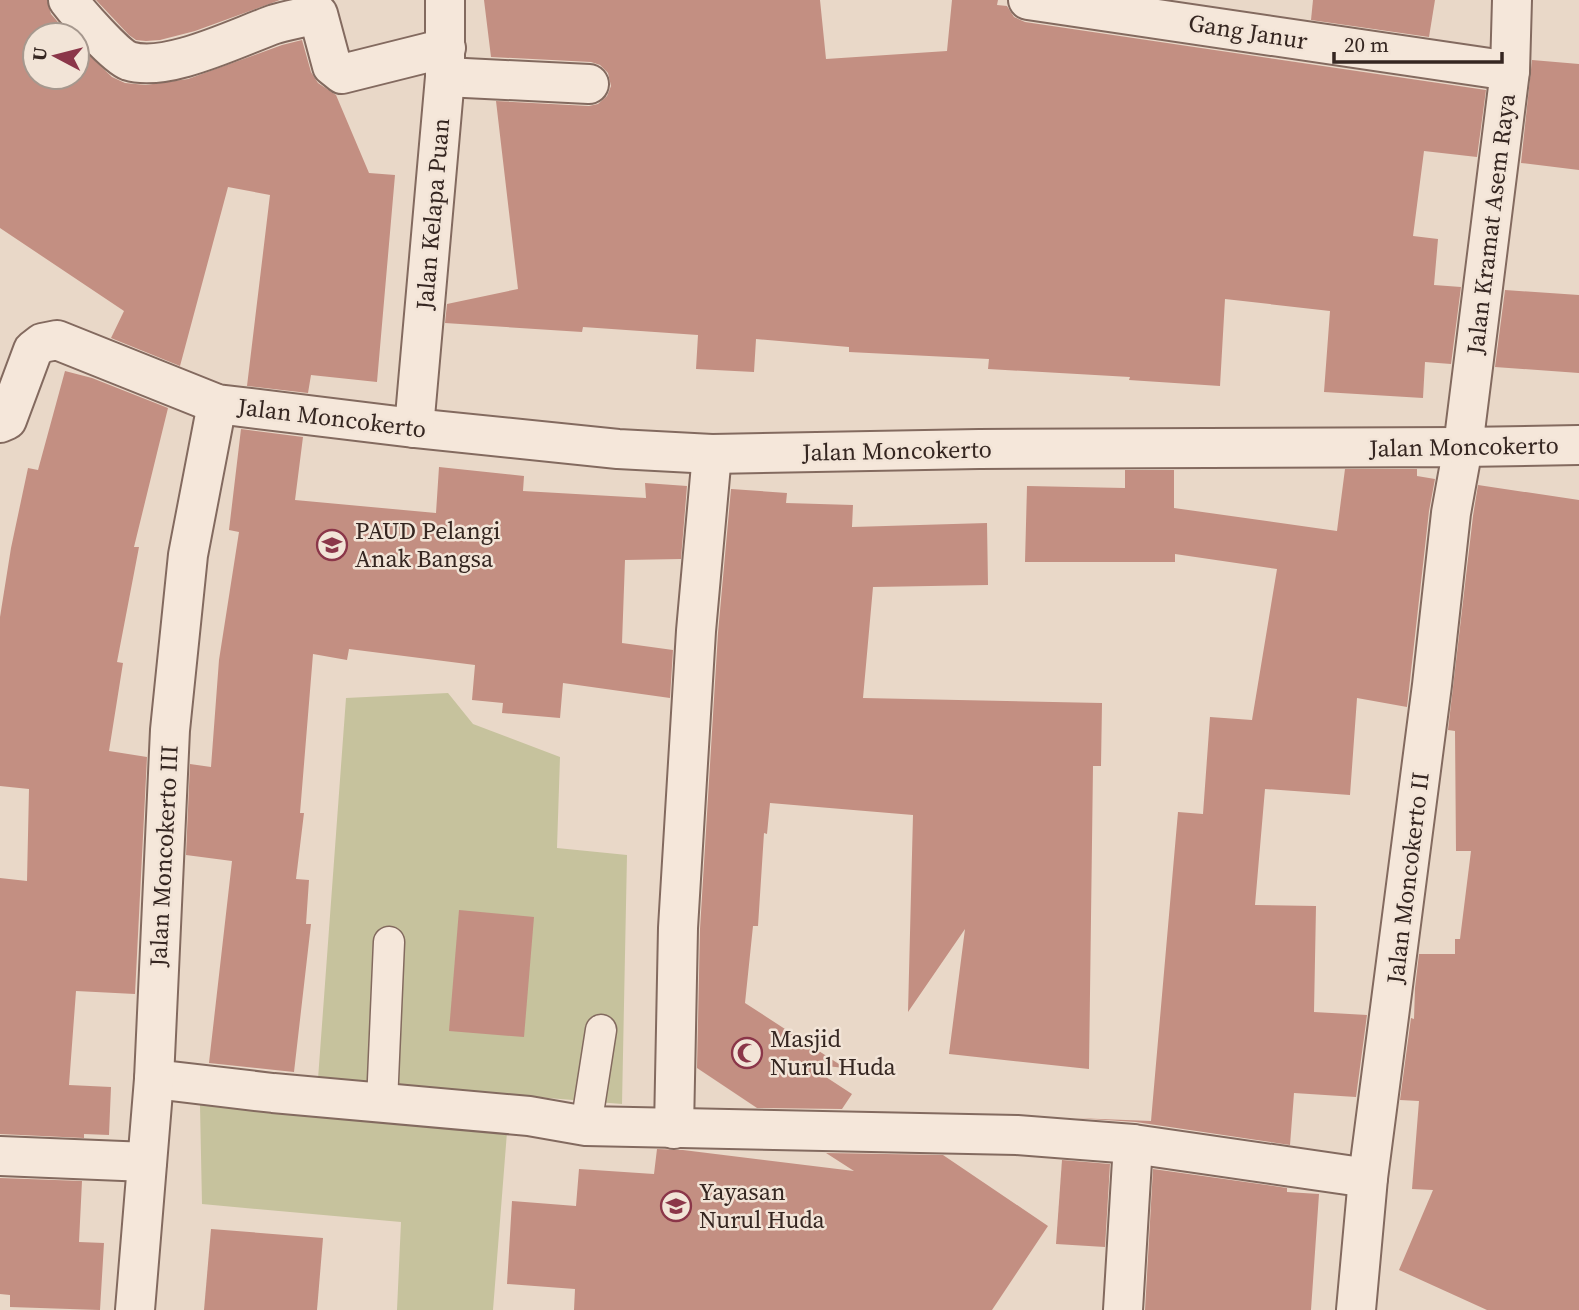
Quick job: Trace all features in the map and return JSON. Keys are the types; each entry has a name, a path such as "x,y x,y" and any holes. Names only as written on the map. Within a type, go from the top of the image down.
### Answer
{"street":[{"path":"68,0 84,22 128,61 160,63 198,53 316,7 332,66 342,74 446,63 589,84"},
{"name":"Jalan Kelapa Puan","path":"414,428 446,63 445,0"},
{"name":"Gang Janur","path":"1028,0 1510,71"},
{"name":"Jalan Kramat Asem Raya","path":"1463,447 1510,71 1512,0"},
{"name":"Jalan Moncokerto","path":"0,423 7,421 33,350 42,343 57,340 217,404 618,449 712,454 979,449 1579,445"},
{"name":"Jalan Moncokerto III","path":"135,1310 154,1079 170,730 188,555 217,404"},
{"name":"Jalan Moncokerto II","path":"1356,1310 1368,1178 1399,948 1451,513 1463,447"},
{"path":"674,1129 678,928 696,631 712,454"},
{"path":"154,1079 529,1116 586,1126 1017,1135 1133,1144 1368,1178"},
{"path":"1123,1310 1133,1144"},
{"path":"0,1156 148,1162"}],"lane":[{"path":"382,1102 389,942"},
{"path":"586,1126 601,1030"}],"shaded area":[{"path":"448,693 473,724 560,757 557,848 627,855 622,1104 318,1079 346,698"},
{"path":"200,1105 507,1132 493,1310 397,1310 401,1222 202,1204"}],"building":[{"path":"0,0 47,0 51,14 57,21 21,21 21,91 91,91 91,57 112,77 125,83 146,85 188,79 302,40 311,72 318,83 336,95 369,173 395,175 377,382 311,375 308,393 247,386 270,195 228,187 180,366 111,338 124,311 0,228"},
{"path":"96,0 280,0 195,31 146,41 136,40 129,35"},
{"path":"484,0 820,0 826,59 947,51 952,0 998,0 997,5 1007,6 1014,17 1025,22 1486,90 1477,157 1424,151 1413,236 1438,239 1434,285 1461,287 1451,364 1425,362 1423,398 1324,392 1330,311 1225,299 1220,386 1129,380 1130,377 988,369 989,359 849,352 849,347 756,339 754,372 696,369 698,335 583,327 582,332 445,323 447,304 518,289 496,101 589,106 598,104 607,96 611,86 608,73 600,65 591,62 491,57"},
{"path":"1313,0 1435,0 1429,37 1311,20"},
{"path":"1532,60 1579,64 1579,170 1521,163"},
{"path":"1505,290 1579,295 1579,373 1495,367"},
{"path":"65,371 92,378 168,408 134,547 139,547 117,662 123,663 109,751 147,757 135,994 76,991 69,1085 111,1087 109,1135 84,1134 84,1138 0,1134 0,878 27,881 29,789 0,786 0,617 28,468 38,470"},
{"path":"241,429 303,437 295,500 436,513 439,467 524,476 523,491 646,498 645,483 687,486 681,559 625,560 622,643 673,650 670,698 563,683 560,718 502,713 503,703 472,700 475,665 349,649 347,660 313,654 300,813 304,813 296,879 309,880 306,924 311,924 294,1072 209,1063 232,861 186,855 190,764 211,767 219,660 239,532 229,530"},
{"path":"1345,469 1417,469 1417,476 1435,479 1407,707 1357,698 1350,795 1265,789 1255,905 1316,906 1314,1012 1367,1015 1356,1097 1294,1093 1290,1145 1136,1122 1075,1118 1151,1121 1178,812 1203,814 1210,717 1252,720 1277,569 1175,554 1175,562 1025,562 1027,486 1125,488 1125,470 1174,470 1174,508 1337,531"},
{"path":"1478,485 1579,500 1579,1310 1487,1310 1399,1270 1433,1190 1412,1189 1419,1101 1400,1100 1411,1018 1414,1019 1419,954 1455,954 1455,939 1460,939 1471,851 1456,851 1455,731 1448,730"},
{"path":"731,489 787,493 786,503 853,505 852,527 987,523 988,585 873,587 863,698 1102,703 1101,766 1093,766 1089,1069 949,1054 965,929 908,1012 913,815 770,803 767,834 764,833 758,926 753,926 745,1003 845,1068 806,1064 852,1094 842,1109 757,1108 697,1068 700,929 718,633"},
{"path":"459,910 534,917 524,1037 449,1031"},
{"path":"657,1149 854,1171 826,1153 943,1155 1048,1226 992,1310 574,1310 575,1289 507,1284 512,1201 576,1206 579,1169 654,1174"},
{"path":"1062,1160 1110,1164 1105,1247 1056,1244"},
{"path":"1153,1169 1287,1188 1287,1192 1319,1194 1311,1310 1145,1310"},
{"path":"0,1178 82,1181 79,1242 104,1243 100,1310 10,1307 10,1295 0,1294"},
{"path":"211,1229 323,1238 317,1310 204,1310"}],"place":[{"name":"PAUD Pelangi Anak Bangsa","path":"332,545"},
{"name":"Masjid Nurul Huda","path":"747,1053"},
{"name":"Yayasan Nurul Huda","path":"676,1206"}]}
